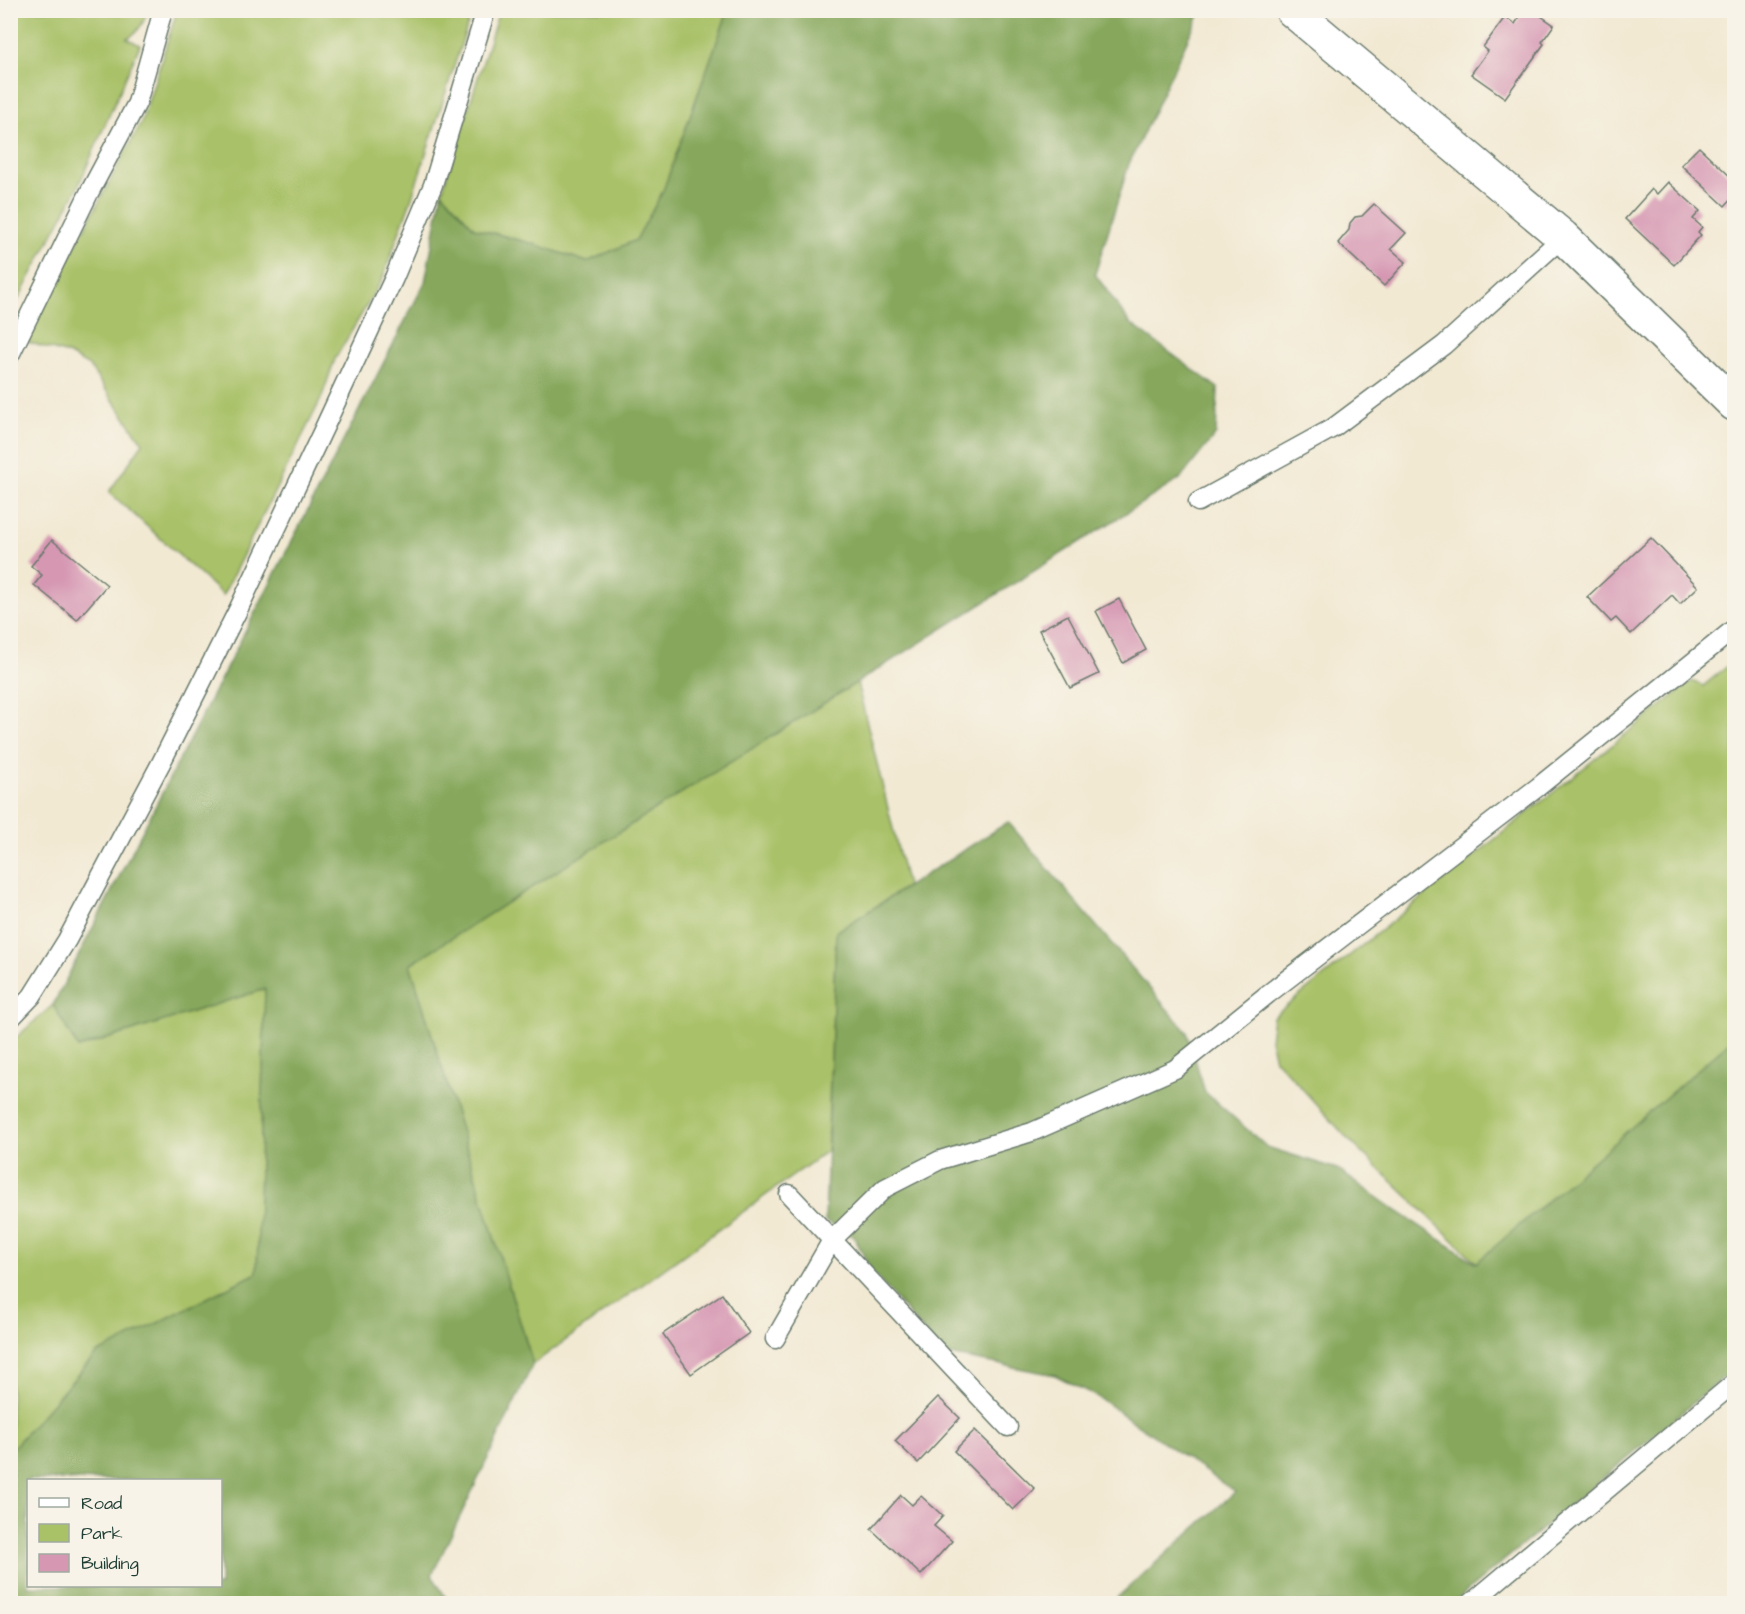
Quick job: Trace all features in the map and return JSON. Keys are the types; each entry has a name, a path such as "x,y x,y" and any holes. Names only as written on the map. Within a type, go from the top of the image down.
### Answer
{"street":[{"path":"1292,10 1563,237 1734,404"}],"lane":[{"path":"10,355 89,193 137,104 163,10"},
{"path":"10,1019 32,996 68,940 197,692 330,416 394,278 433,185 486,10"},
{"path":"1198,502 1333,428 1444,345 1563,237"},
{"path":"775,1339 832,1240 885,1188 940,1160 1032,1132 1175,1069 1268,994 1538,787 1734,629"},
{"path":"789,1194 1008,1427"},
{"path":"1470,1604 1734,1383"}],"green space":[{"path":"11,10 147,11 140,27 127,38 140,45 77,189 11,313"},
{"path":"177,11 472,11 411,200 382,280 335,359 321,399 223,595 109,492 143,443 89,366 68,354 27,342 31,329 142,121"},
{"path":"499,11 728,11 663,191 636,240 587,262 534,244 474,228 442,192"},
{"path":"728,11 1201,11 1129,164 1095,274 1130,323 1218,388 1216,434 1180,479 410,964 533,1364 432,1575 449,1603 11,1603 11,1450 96,1354 257,1273 265,989 78,1048 53,1005 425,282 442,192 474,228 534,244 587,262 636,240 663,191"},
{"path":"1734,650 1734,1038 1477,1263 1348,1139 1275,1059 1270,1040 1273,1017 1692,681 1703,686 1730,664"},
{"path":"857,682 907,886 836,933 827,1151 533,1364 410,964"},
{"path":"1008,822 1187,1032 1205,1092 1267,1147 1337,1169 1476,1263 1734,1038 1734,1369 1453,1603 1111,1603 1235,1492 1096,1396 1055,1375 944,1354 872,1272 854,1237 825,1221 836,932"},
{"path":"265,989 257,1273 96,1354 11,1450 11,1042 53,1005 78,1048"}],"building":[{"path":"1524,10 1532,10 1554,25 1542,42 1544,44 1505,98 1471,74 1488,51 1483,47 1505,17 1515,24"},
{"path":"1699,147 1734,180 1734,196 1725,206 1681,165"},
{"path":"1668,182 1700,211 1693,219 1702,227 1698,232 1701,235 1674,265 1625,219 1652,189 1657,194"},
{"path":"1374,204 1406,233 1391,249 1406,262 1384,286 1338,243 1349,230 1350,223 1355,217 1362,216"},
{"path":"1651,538 1698,587 1680,604 1672,595 1631,634 1616,618 1611,622 1587,597"},
{"path":"52,540 107,585 77,620 34,585 42,575 31,566"},
{"path":"1119,599 1146,650 1123,663 1096,611"},
{"path":"1068,615 1099,674 1070,688 1039,630"},
{"path":"722,1294 749,1333 691,1374 663,1334"},
{"path":"938,1397 960,1418 918,1463 895,1441"},
{"path":"975,1430 1035,1489 1013,1510 954,1451"},
{"path":"901,1495 912,1505 921,1496 943,1516 934,1526 952,1541 921,1575 871,1529"}]}
